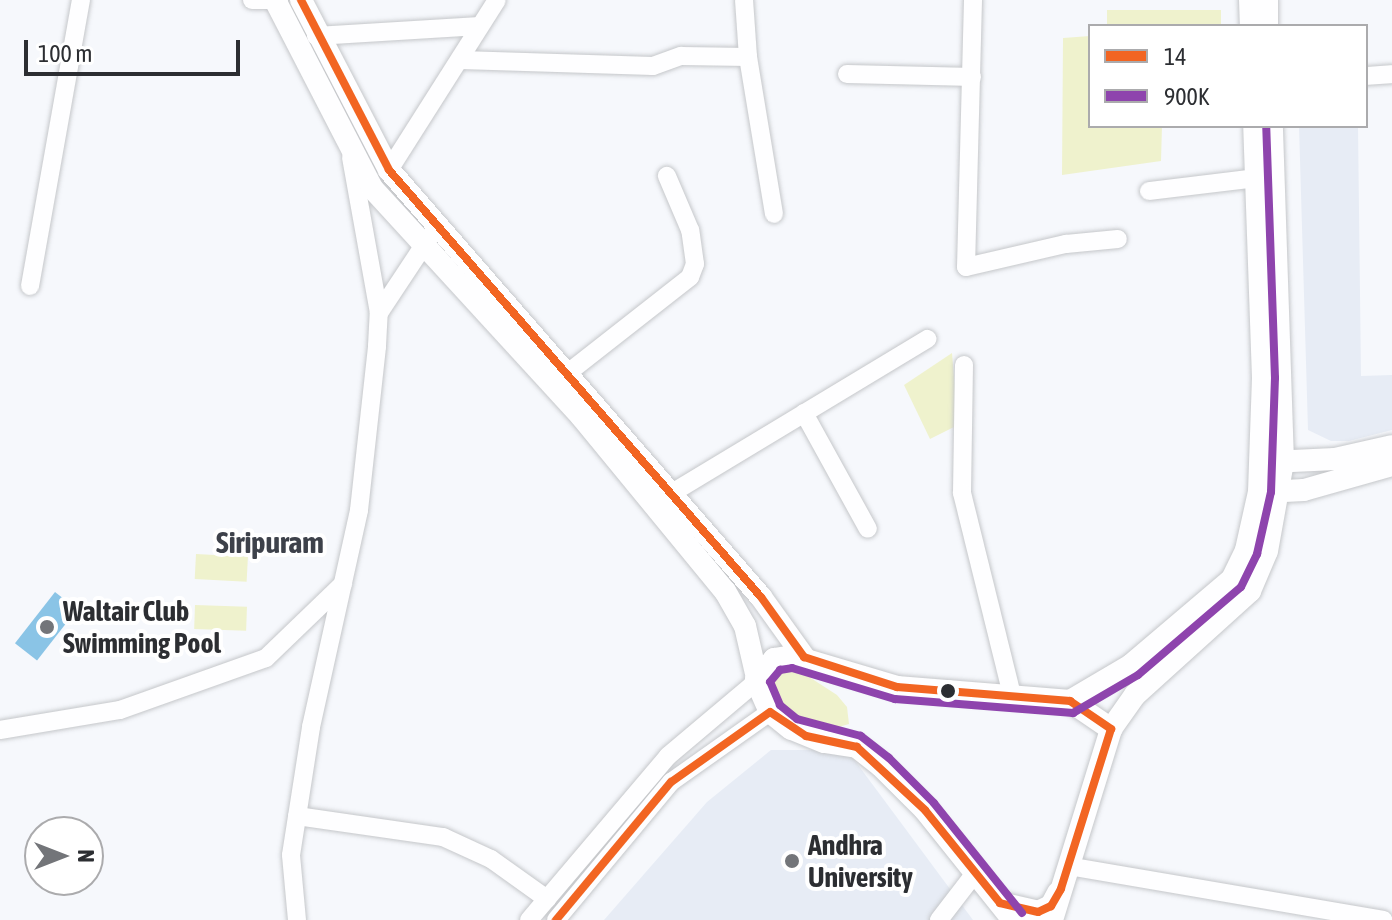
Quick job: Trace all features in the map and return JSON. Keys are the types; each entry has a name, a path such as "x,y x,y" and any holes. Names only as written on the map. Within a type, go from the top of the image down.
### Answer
{"main road":[{"path":"277,0 350,153 372,188 420,245 581,416 761,597 804,657"},
{"path":"301,0 316,36 389,170 569,372 737,607 757,680 770,712 806,736 857,747 925,810 1006,911 1038,912 1051,906 1061,889"},
{"path":"1250,0 1251,24"},
{"path":"1267,0 1267,24"},
{"path":"1052,920 1111,729 1135,695 1250,591 1267,551 1269,492 1260,462 1254,128"},
{"path":"1070,701 1131,665 1232,579 1283,462 1272,128"},
{"path":"1260,462 1335,459 1392,446"},
{"path":"1269,492 1392,465"},
{"path":"757,680 774,659 804,657 857,677 909,688 1070,701 1111,729"}],"street":[{"path":"30,286 81,0"},
{"path":"252,0 277,0"},
{"path":"389,170 497,0"},
{"path":"744,0 748,57 774,214"},
{"path":"973,0 966,267 1066,244 1118,239"},
{"path":"316,36 480,26"},
{"path":"461,60 653,66 681,56 748,57"},
{"path":"847,74 972,77"},
{"path":"1368,76 1392,74"},
{"path":"297,920 291,855 361,495 379,313 350,153"},
{"path":"569,372 690,277 695,264 690,230 667,176"},
{"path":"1149,191 1256,178"},
{"path":"379,313 420,245 441,228"},
{"path":"662,499 927,339"},
{"path":"964,365 962,493 1012,695"},
{"path":"804,413 868,529"},
{"path":"0,730 120,710 266,658 343,584"},
{"path":"529,920 668,756 757,680"},
{"path":"556,920 671,782 770,712"},
{"path":"297,816 443,837 491,859 547,899"},
{"path":"1068,866 1383,920"},
{"path":"939,920 975,873"}],"shaded area":[{"path":"1299,128 1358,128 1361,376 1392,375 1392,430 1349,441 1331,441 1308,430"},
{"name":"Andhra University","path":"771,750 847,750 973,920 604,920 707,802"}],"green space":[{"path":"1107,10 1221,10 1221,24 1107,24"},
{"path":"1088,36 1088,128 1162,128 1161,161 1062,175 1063,38"},
{"path":"952,353 958,425 930,439 904,385"},
{"path":"196,554 248,557 247,582 195,579"},
{"path":"195,605 247,607 246,631 194,629"},
{"path":"780,670 803,673 837,695 847,707 849,724 828,730 788,713 767,683"}],"water":[{"name":"Waltair Club Swimming Pool","path":"55,592 77,609 37,660 15,643"}],"transit line":[{"name":"14","path":"301,0 389,170 761,597 804,657 897,687 1070,701 1111,729 1061,889 1051,906 1038,912 1000,903 925,810 857,747 806,736 770,712 671,782 556,920"},
{"name":"900K","path":"1022,913 934,803 889,758 861,736 797,719 780,705 770,682 780,670 792,668 895,699 1073,713 1138,675 1241,587 1257,554 1271,492 1275,378 1266,128"}],"place":[{"name":"Waltair Club Swimming Pool","path":"47,627"},
{"name":"Andhra University","path":"792,861"}],"district":[{"name":"Siripuram","path":"270,542"}]}
